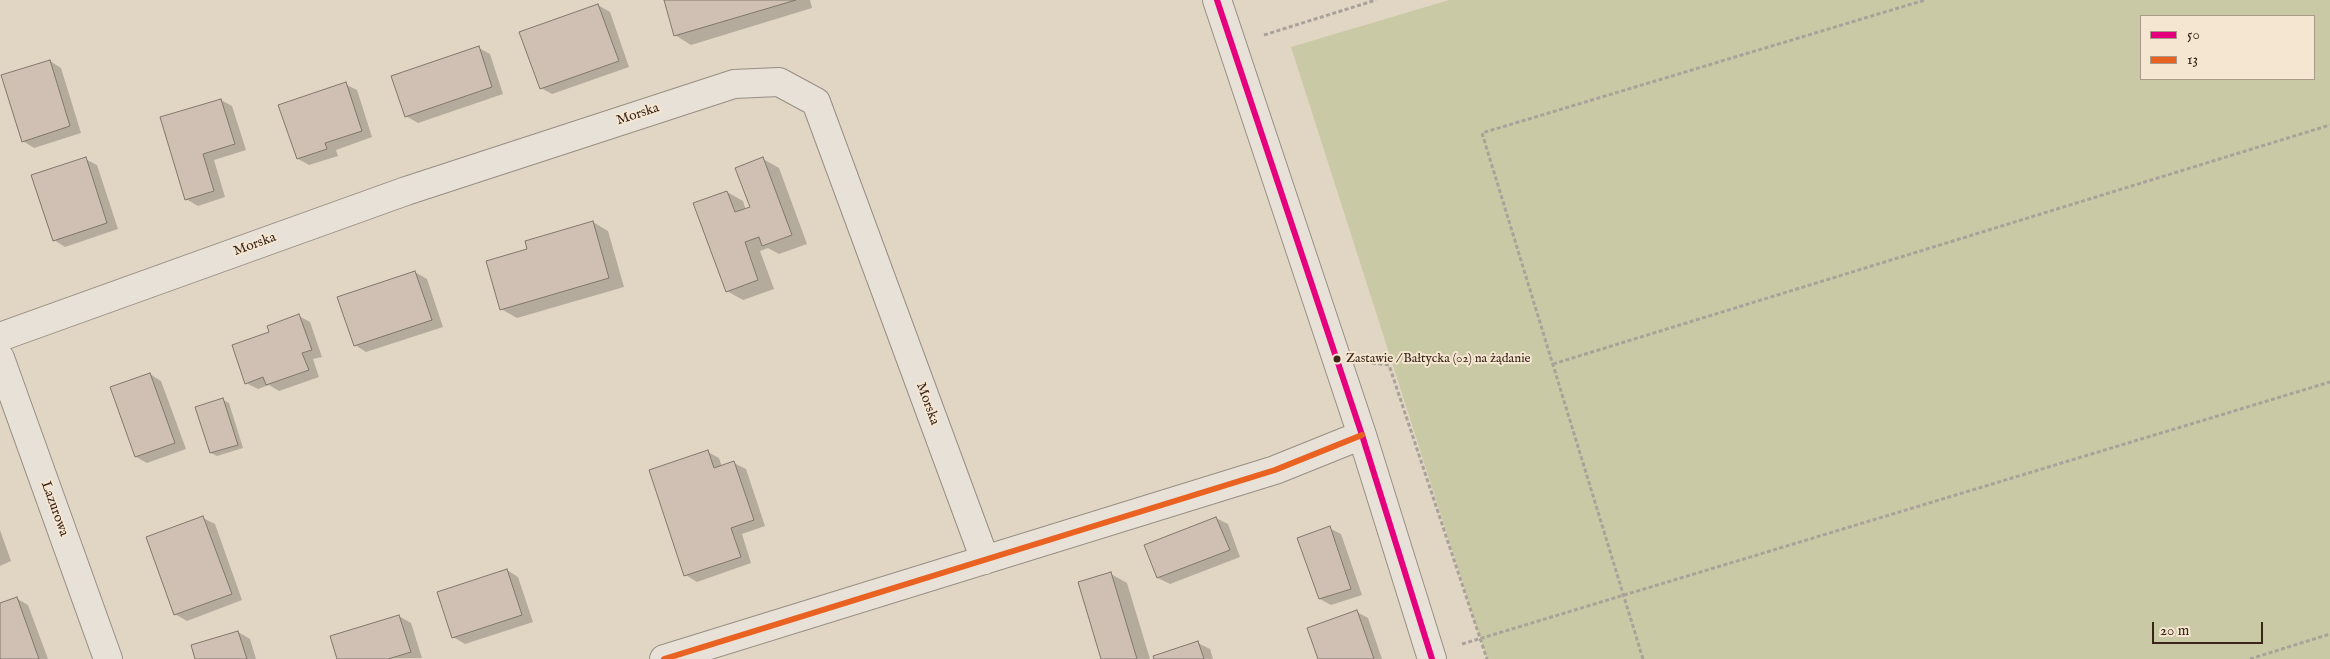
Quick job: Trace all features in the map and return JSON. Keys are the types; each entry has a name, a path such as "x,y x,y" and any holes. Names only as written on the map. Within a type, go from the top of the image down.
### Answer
{"street":[{"path":"1217,0 1362,435 1432,656"},
{"name":"Morska","path":"0,337 406,190 734,84 779,82 816,102 984,560"},
{"name":"Lazurowa","path":"0,358 108,659"},
{"path":"664,659 1275,470 1362,435"}],"path":[{"path":"1232,44 1376,0"},
{"path":"1643,659 1482,133 1925,0"},
{"path":"1553,364 2330,125"},
{"path":"1432,656 1623,595 2330,382"},
{"path":"2250,659 2330,634"}],"green space":[{"path":"1449,0 2330,0 2330,659 1487,659 1291,47"}],"building":[{"path":"664,0 796,0 674,36"},
{"path":"598,4 619,61 540,89 519,32"},
{"path":"479,46 492,87 405,117 391,76"},
{"path":"50,60 70,126 22,142 1,75"},
{"path":"346,82 362,131 325,143 327,149 297,159 278,105"},
{"path":"221,99 235,144 203,154 214,191 185,200 160,117"},
{"path":"86,157 107,223 53,241 31,175"},
{"path":"763,157 792,235 762,246 759,237 745,242 758,280 726,292 693,203 727,191 735,212 750,207 735,168"},
{"path":"593,221 609,278 500,310 486,261 527,249 525,241"},
{"path":"415,271 432,320 354,346 337,297"},
{"path":"299,314 312,350 302,353 309,370 266,385 263,377 245,384 232,345 269,332 267,326"},
{"path":"150,373 175,443 135,457 110,387"},
{"path":"223,398 238,445 210,453 195,407"},
{"path":"708,450 714,468 734,461 754,520 731,528 741,557 684,576 649,470"},
{"path":"203,516 232,594 174,615 146,537"},
{"path":"1216,517 1230,550 1157,578 1144,545"},
{"path":"1330,526 1351,589 1319,599 1297,538"},
{"path":"507,569 522,615 452,638 437,592"},
{"path":"1111,572 1137,659 1101,659 1078,582"},
{"path":"17,597 39,659 0,659 0,603"},
{"path":"1357,610 1374,659 1318,659 1307,628"},
{"path":"399,615 411,652 388,659 337,659 330,636"},
{"path":"238,631 247,659 195,659 191,645"},
{"path":"1198,641 1204,659 1154,659 1153,656"}],"transit line":[{"name":"50","path":"1217,0 1362,435 1432,659"},
{"name":"13","path":"664,659 1275,470 1362,435"}],"place":[{"name":"Zastawie / Bałtycka (02) na żądanie","path":"1337,359"}]}
